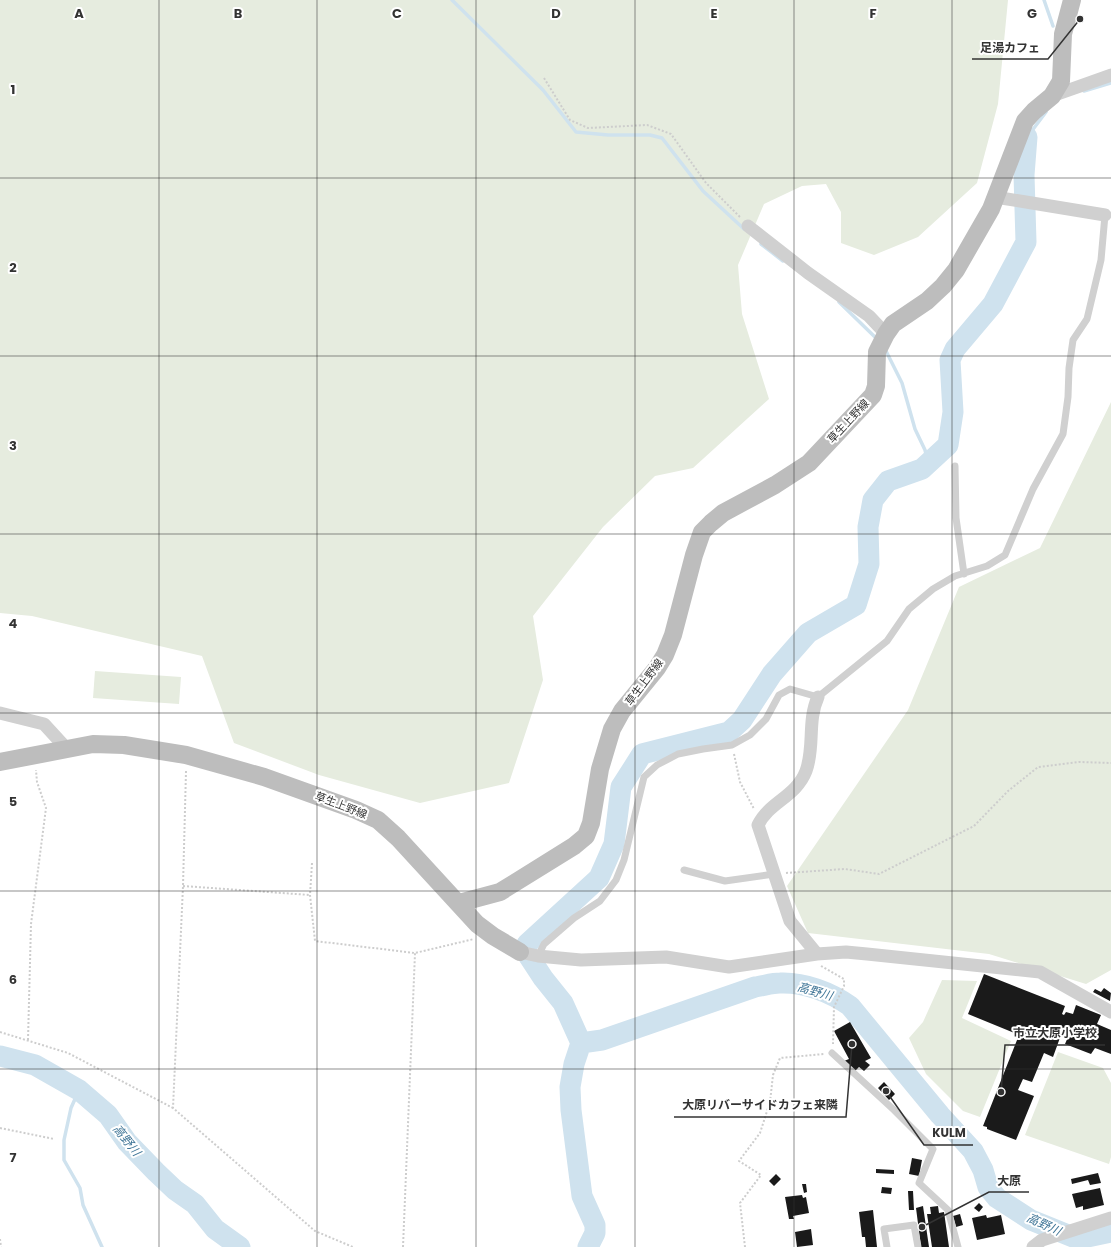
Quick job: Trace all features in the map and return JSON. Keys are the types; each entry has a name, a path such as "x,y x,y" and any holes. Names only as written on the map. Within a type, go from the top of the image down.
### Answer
{"main road":[{"name":"草生上野線","path":"0,762 66,748 93,744 124,745 186,755 264,777 378,820 398,838 459,903 500,892 574,846 586,836 591,823 600,769 612,729 622,711 657,668 665,655 673,635 694,555 702,532 711,522 723,513 776,485 809,463 868,402 876,386 877,352 886,334 893,324 927,301 943,286 960,263 991,209 1025,121 1034,110 1052,96 1061,81 1063,34 1072,0"},
{"path":"459,903 477,924 493,936 520,952"}],"street":[{"path":"1052,96 1111,75"},
{"path":"995,197 1108,215"},
{"path":"748,226 808,273 869,316 886,334"},
{"path":"817,954 790,921 758,826 763,815 795,790 806,772 810,754 813,707 818,696"},
{"path":"0,713 44,724 66,748"},
{"path":"520,952 538,956 581,960 666,957 729,967 817,954 846,952 860,953 1040,972 1111,1012"},
{"path":"1037,1244 1111,1218"}],"lane":[{"path":"538,956 544,944 574,918 600,901 616,880 626,852 644,777 657,765 678,754 732,745 750,735 766,719 779,695 790,689 818,696 887,642 909,610 933,589 955,576 987,566 1006,555 1033,489 1063,434 1073,340 1086,319 1101,260 1108,215"},
{"path":"955,466 956,518 964,574"},
{"path":"684,870 725,881 774,874"},
{"path":"832,1053 894,1110 933,1149 919,1183 948,1210 958,1247"},
{"path":"887,1247 884,1229 914,1225 918,1247"}],"path":[{"path":"544,78 570,120 588,128 647,125 671,134 706,182 748,226"},
{"path":"732,745 740,782 760,821"},
{"path":"28,1040 31,924 46,808 37,782 36,771 42,753"},
{"path":"173,1108 183,886 186,755"},
{"path":"774,874 845,869 879,874 974,826 1008,791 1038,767 1079,762 1111,763"},
{"path":"312,863 310,895 315,941 415,953 466,940 493,936"},
{"path":"183,886 310,895"},
{"path":"404,1247 415,953"},
{"path":"745,1247 740,1203 761,1175 739,1161 760,1133 770,1102 773,1075 780,1058 832,1053 834,1007 844,986 844,979 822,966 817,954"},
{"path":"0,1032 68,1053 173,1108 314,1231 353,1247"},
{"path":"0,1128 54,1139"},
{"path":"0,1239 1,1247"}],"shaded area":[{"path":"0,0 1008,0 998,104 977,183 918,237 874,255 841,243 841,212 826,184 802,186 764,204 738,265 742,314 769,399 693,468 655,476 603,527 533,616 543,680 509,783 420,803 319,775 234,743 202,656 32,616 0,613"},
{"path":"1111,402 1111,970 1086,984 989,954 808,933 787,886 908,710 959,587 1040,548"},
{"path":"95,671 181,677 179,704 93,698"},
{"path":"942,980 977,981 962,1018 1011,1041 980,1117 963,1111 926,1074 909,1038 923,1022"},
{"path":"1058,1052 1103,1068 1111,1083 1111,1157 1109,1164 1025,1135"}],"building":[{"path":"984,974 1065,1006 1062,1014 1064,1015 1066,1012 1073,1014 1076,1005 1101,1015 1097,1024 1111,1030 1111,1054 1095,1048 1091,1054 1065,1044 1068,1037 1061,1035 1053,1057 1044,1053 1032,1082 1023,1079 1018,1090 1034,1096 1016,1140 983,1126 1019,1035 968,1014"},
{"path":"1104,988 1111,993 1110,1001 1093,992 1095,989 1101,992"},
{"path":"850,1022 871,1058 865,1061 870,1065 864,1071 859,1067 855,1071 844,1061 849,1059 834,1031"},
{"path":"884,1082 895,1094 889,1100 878,1088"},
{"path":"912,1158 922,1160 919,1176 909,1174"},
{"path":"876,1169 894,1170 894,1174 876,1173"},
{"path":"1098,1173 1101,1183 1090,1185 1088,1180 1072,1184 1071,1179"},
{"path":"776,1174 781,1179 774,1186 769,1181"},
{"path":"802,1184 806,1184 807,1192 804,1193"},
{"path":"882,1187 892,1188 891,1194 881,1193"},
{"path":"1100,1188 1104,1205 1083,1210 1083,1206 1076,1208 1072,1194"},
{"path":"908,1191 913,1191 914,1210 909,1210"},
{"path":"802,1195 803,1198 806,1197 809,1213 793,1216 794,1219 789,1219 785,1197"},
{"path":"979,1203 983,1207 979,1212 974,1208"},
{"path":"923,1206 929,1247 921,1247 916,1208"},
{"path":"938,1206 939,1213 944,1212 949,1247 932,1247 927,1214 931,1214 930,1207"},
{"path":"873,1210 877,1247 866,1247 865,1237 862,1237 859,1212"},
{"path":"960,1214 963,1225 956,1227 953,1216"},
{"path":"986,1215 987,1218 1001,1215 1005,1234 977,1240 972,1218"},
{"path":"811,1229 813,1245 797,1247 795,1232"}],"waterway":[{"path":"452,0 543,90 576,132 608,135 650,135 662,138 703,191 744,229"},
{"path":"1044,0 1053,26"},
{"path":"1084,91 1111,83"},
{"path":"1028,136 1046,112"},
{"path":"581,1043 563,1003 543,978 526,952 527,944 599,878 614,844 621,787 642,754 729,732 742,720 772,674 808,633 856,605 869,564 868,527 873,500 888,481 922,469 948,445 953,412 950,360 955,349 993,304 1026,242 1024,175 1027,137"},
{"path":"761,244 783,261"},
{"path":"839,302 877,339"},
{"path":"885,349 902,383 915,429 925,450 928,462"},
{"name":"高野川","path":"581,1043 602,1040 755,987 774,983 798,984 825,992 850,1006 940,1115 973,1151 983,1170 988,1187 997,1198 1031,1220 1078,1239 1111,1232"},
{"name":"高野川","path":"581,1043 574,1064 570,1087 571,1110 582,1196 595,1225 595,1233 588,1247"},
{"name":"高野川","path":"0,1056 35,1065 79,1090 108,1115 127,1142 156,1172 175,1190 195,1204 215,1229 240,1247"},
{"path":"79,1090 71,1108 64,1140 64,1160 80,1188 83,1205 102,1247"}],"place":[{"name":"足湯カフェ","path":"1080,19"},
{"name":"大原リバーサイドカフェ来隣","path":"852,1044"},
{"name":"KULM","path":"886,1091"},
{"name":"市立大原小学校","path":"1001,1092"},
{"name":"大原","path":"922,1227"}]}
